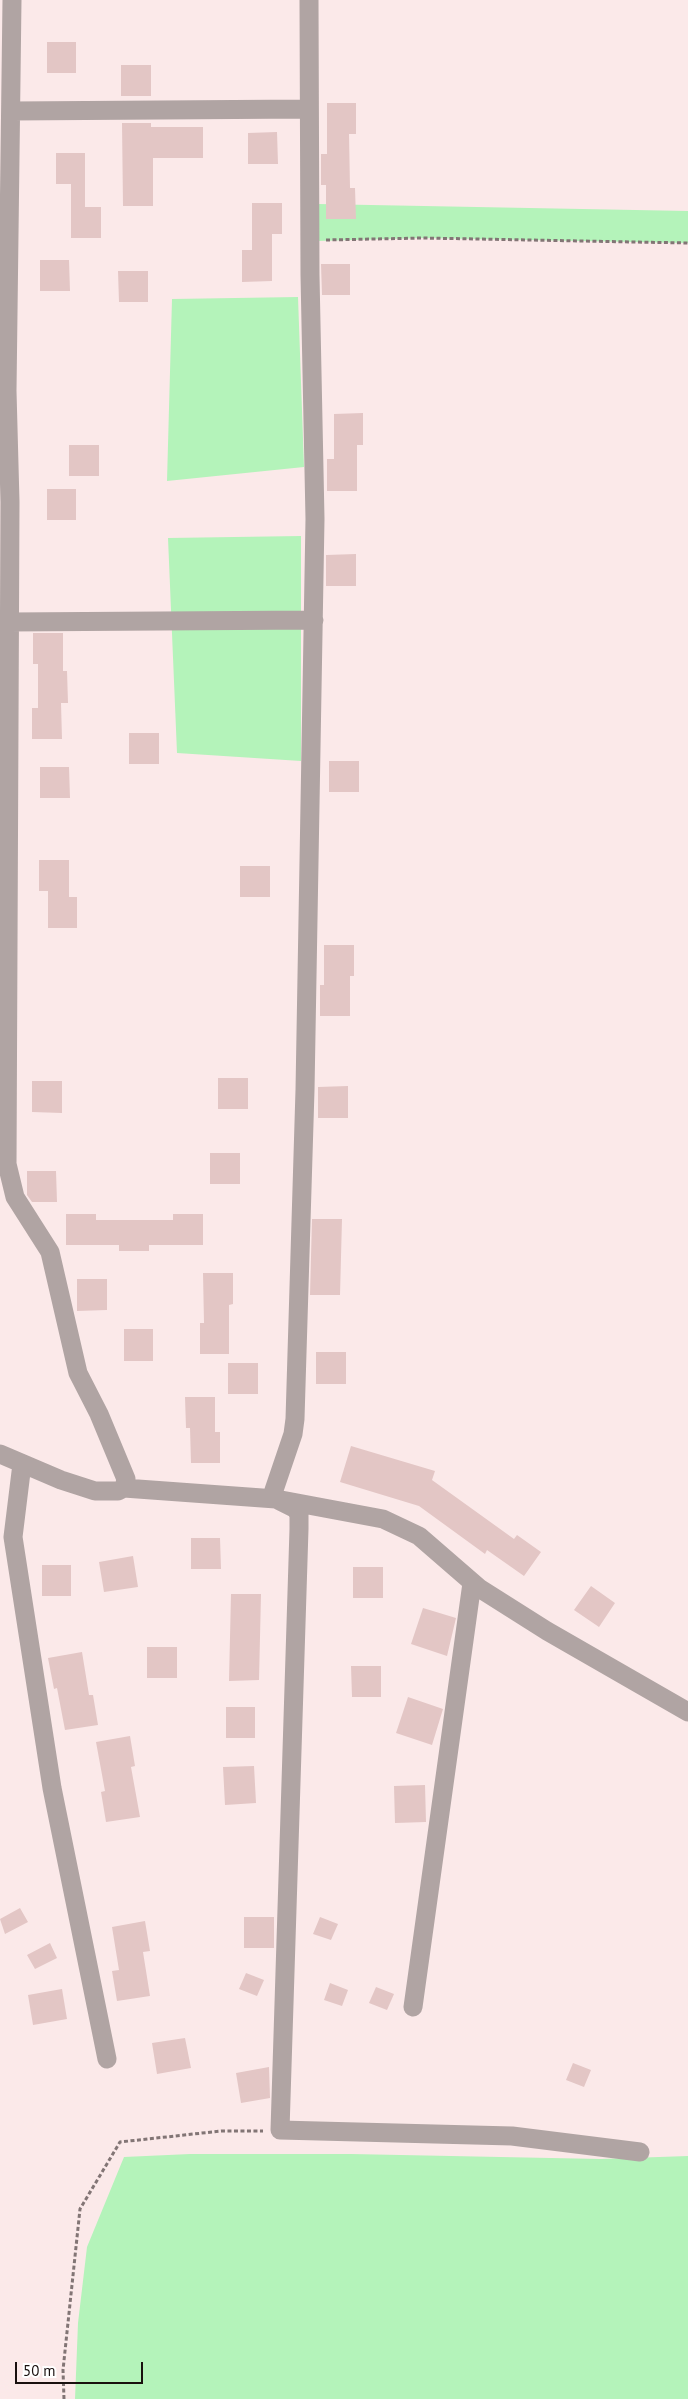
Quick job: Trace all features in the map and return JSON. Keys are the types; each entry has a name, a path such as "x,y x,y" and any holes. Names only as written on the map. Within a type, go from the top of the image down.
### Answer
{"street":[{"path":"12,0 12,111 5,502 9,622 7,1164 15,1197 50,1252 78,1373 99,1414 126,1479 124,1488"},
{"path":"276,1499 274,1490 293,1434 305,1090 315,519 308,109 309,0"},
{"path":"12,111 308,109"},
{"path":"9,622 314,620"},
{"path":"0,1454 95,1491 118,1491 124,1488 276,1499 383,1519 419,1536 472,1583 547,1631 688,1712"},
{"path":"22,1464 13,1537 52,1788 108,2059"},
{"path":"276,1499 296,1509 299,1529 280,2130 512,2136 640,2152"},
{"path":"413,2007 472,1583"}],"path":[{"path":"318,241 423,238 688,243"},
{"path":"64,2399 63,2370 80,2209 120,2142 220,2131 280,2130"}],"green space":[{"path":"318,204 688,211 688,243 423,238 317,241"},
{"path":"298,297 304,467 167,481 172,299"},
{"path":"301,536 301,761 177,753 168,538"},
{"path":"190,2154 351,2154 601,2159 688,2156 688,2399 75,2399 78,2323 87,2247 124,2157"}],"building":[{"path":"47,42 76,42 76,73 47,73"},
{"path":"121,65 151,65 151,96 121,96"},
{"path":"327,103 356,103 356,134 349,134 350,188 355,188 356,219 326,219 326,185 321,185 321,154 327,154"},
{"path":"122,123 151,123 151,127 203,127 203,158 153,158 153,206 123,206"},
{"path":"277,132 278,164 248,164 248,133"},
{"path":"56,153 85,153 85,207 101,207 101,238 71,238 71,184 56,184"},
{"path":"252,203 282,203 282,234 272,234 272,281 242,282 242,250 252,250"},
{"path":"40,260 69,260 70,291 40,291"},
{"path":"321,264 350,264 350,295 322,295"},
{"path":"118,271 148,271 148,302 119,302"},
{"path":"363,413 363,445 357,445 357,491 327,491 327,459 334,459 334,414"},
{"path":"69,445 99,445 99,476 69,476"},
{"path":"47,489 76,489 76,520 47,520"},
{"path":"356,554 356,586 326,586 326,555"},
{"path":"33,633 63,633 63,671 67,671 68,703 61,703 62,739 32,739 32,708 38,708 38,664 33,664"},
{"path":"129,733 159,733 159,764 129,764"},
{"path":"329,761 359,761 359,792 329,792"},
{"path":"40,767 69,767 70,798 40,798"},
{"path":"39,860 69,860 69,897 77,897 77,928 48,928 48,891 39,891"},
{"path":"240,866 270,866 270,897 240,897"},
{"path":"324,945 354,945 354,976 350,976 350,1016 320,1016 320,985 324,985"},
{"path":"218,1078 248,1078 248,1109 218,1109"},
{"path":"32,1081 62,1081 62,1113 32,1112"},
{"path":"348,1086 348,1118 318,1118 318,1087"},
{"path":"210,1153 240,1153 240,1184 210,1184"},
{"path":"27,1171 56,1171 57,1202 32,1202 27,1195"},
{"path":"66,1214 96,1214 96,1220 173,1220 173,1214 203,1214 203,1245 149,1245 149,1251 119,1251 119,1245 66,1245"},
{"path":"312,1219 342,1219 340,1295 310,1295"},
{"path":"203,1273 233,1273 233,1304 229,1305 229,1354 200,1354 200,1323 204,1323"},
{"path":"77,1279 107,1279 107,1310 77,1311"},
{"path":"124,1329 153,1329 153,1361 124,1361"},
{"path":"316,1352 346,1352 346,1384 316,1384"},
{"path":"228,1363 258,1363 258,1394 228,1394"},
{"path":"185,1397 215,1397 215,1432 220,1432 220,1463 191,1463 190,1428 186,1428"},
{"path":"351,1446 435,1471 432,1480 514,1539 517,1535 541,1552 524,1576 487,1550 485,1554 419,1506 340,1482"},
{"path":"191,1538 220,1538 221,1569 191,1569"},
{"path":"133,1556 138,1587 104,1592 99,1562"},
{"path":"42,1565 71,1565 71,1596 42,1596"},
{"path":"353,1567 383,1567 383,1598 353,1598"},
{"path":"591,1586 615,1603 599,1627 574,1610"},
{"path":"231,1594 261,1594 259,1680 229,1681"},
{"path":"423,1608 456,1618 447,1656 411,1644"},
{"path":"147,1647 177,1647 177,1678 147,1678"},
{"path":"82,1652 89,1695 93,1695 98,1725 65,1730 57,1688 54,1689 48,1658"},
{"path":"351,1666 381,1666 381,1697 352,1697"},
{"path":"408,1697 443,1709 432,1745 396,1733"},
{"path":"226,1707 255,1707 255,1738 226,1738"},
{"path":"130,1736 135,1766 131,1767 140,1817 106,1822 101,1792 105,1791 96,1742"},
{"path":"254,1766 256,1803 225,1805 223,1767"},
{"path":"425,1785 426,1822 395,1823 394,1786"},
{"path":"20,1908 28,1922 5,1934 0,1919"},
{"path":"244,1917 274,1917 274,1948 244,1948"},
{"path":"320,1917 338,1924 331,1940 313,1934"},
{"path":"145,1921 150,1951 143,1952 150,1996 117,2001 112,1971 119,1970 112,1927"},
{"path":"50,1943 57,1958 35,1969 27,1955"},
{"path":"246,1973 264,1980 257,1996 239,1989"},
{"path":"330,1983 348,1990 342,2006 324,2000"},
{"path":"376,1987 394,1994 387,2010 369,2003"},
{"path":"62,1989 67,2019 33,2025 28,1995"},
{"path":"185,2038 191,2068 157,2074 152,2043"},
{"path":"573,2063 591,2070 584,2087 566,2080"},
{"path":"269,2067 270,2098 241,2103 236,2073"}]}
